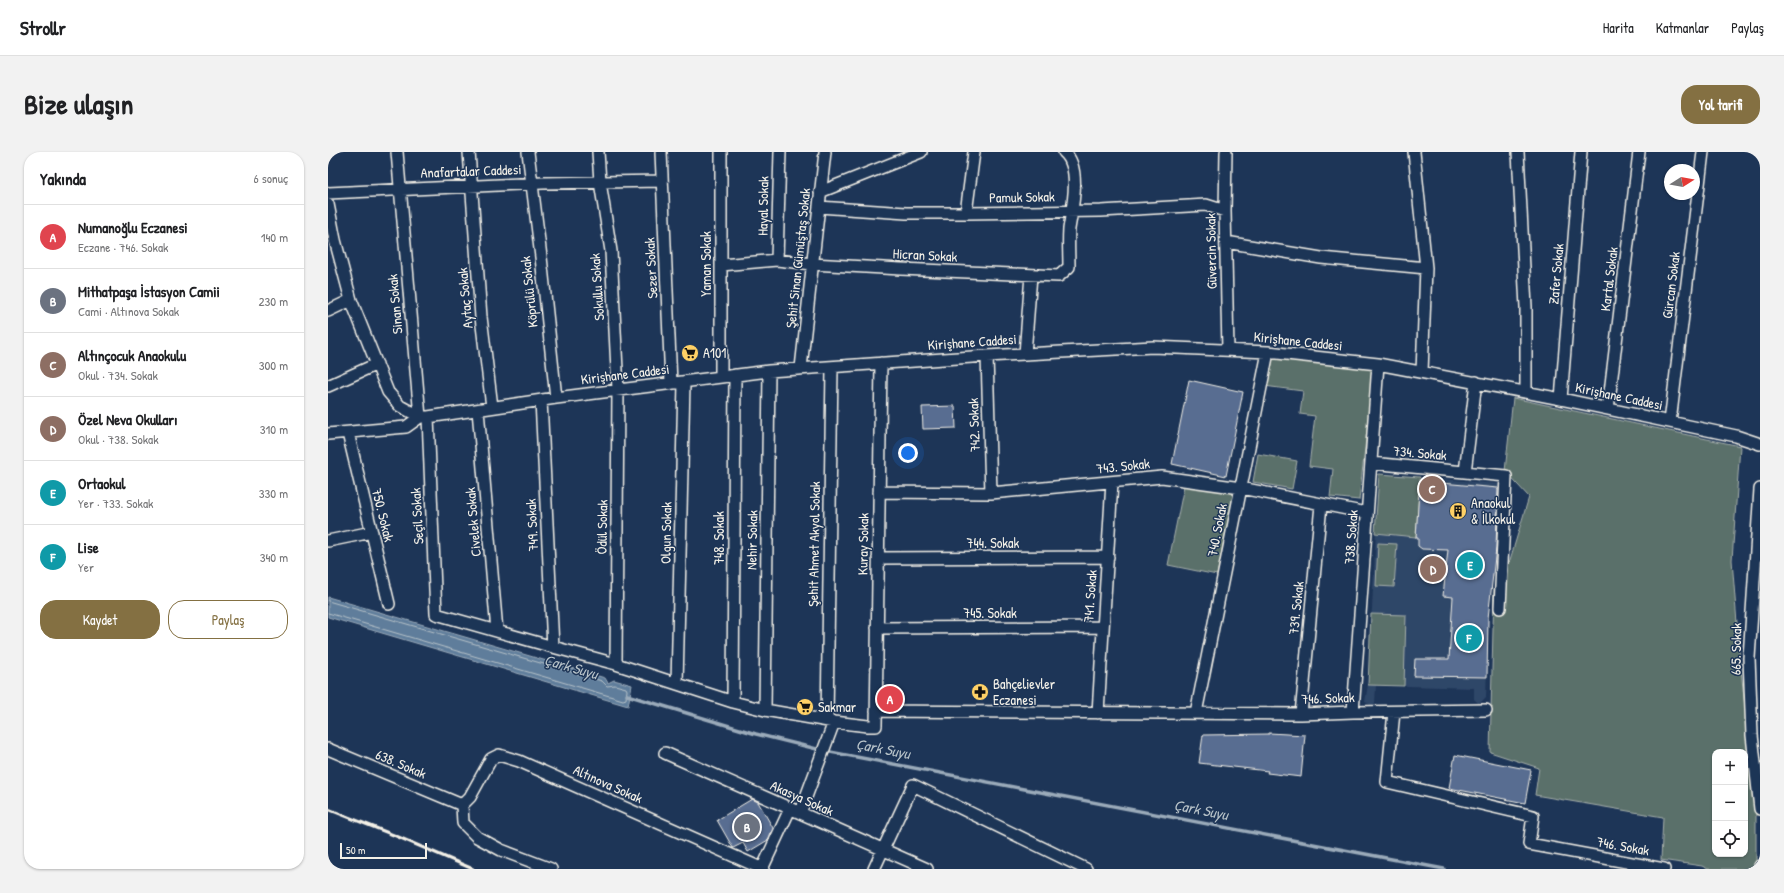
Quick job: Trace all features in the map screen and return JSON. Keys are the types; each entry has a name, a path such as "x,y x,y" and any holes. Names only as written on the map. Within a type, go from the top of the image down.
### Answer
{"street":[{"name":"Sinan Sokak","path":"397,152 424,417"},
{"name":"Aytaç Sokak","path":"469,152 481,317 492,407"},
{"name":"Köprülü Sokak","path":"528,152 530,184 541,257 556,398"},
{"name":"Sokullu Sokak","path":"598,152 600,182 611,251 618,390"},
{"name":"Sezer Sokak","path":"661,152 671,383"},
{"name":"Yaman Sokak","path":"721,152 721,377"},
{"name":"Hayal Sokak","path":"777,260 780,152"},
{"name":"Şehit Sinan Gümüştaş Sokak","path":"801,368 825,152"},
{"path":"820,192 921,152"},
{"path":"966,214 974,152"},
{"name":"Hicran Sokak","path":"721,265 777,260 812,264 1060,276 1069,267 1069,231 1073,211 1074,172 1069,156 1064,152"},
{"name":"Güvercin Sokak","path":"1226,152 1225,210 1228,350"},
{"path":"1414,152 1426,268 1422,372"},
{"path":"1518,152 1526,307 1526,392"},
{"name":"Zafer Sokak","path":"1561,399 1582,152"},
{"name":"Kartal Sokak","path":"1608,409 1639,152"},
{"name":"Gürcan Sokak","path":"1670,422 1703,152"},
{"name":"Anafartalar Caddesi","path":"328,193 472,186 662,181"},
{"path":"328,204 332,241 351,300 388,392 400,406 424,417"},
{"name":"Pamuk Sokak","path":"819,207 906,213 966,214 1206,205 1225,210"},
{"path":"1226,242 1321,258 1426,268"},
{"path":"1025,354 1031,275"},
{"path":"328,311 351,300"},
{"name":"Kirişhane Caddesi","path":"424,417 540,400 671,383 684,383 769,371 801,368 832,368 987,356 1153,347 1268,352 1378,364 1561,399 1736,436 1760,444"},
{"name":"740. Sokak","path":"1196,713 1268,352"},
{"name":"742. Sokak","path":"987,356 991,493"},
{"path":"328,386 377,364"},
{"name":"Kuray Sokak","path":"831,724 876,726 881,364"},
{"name":"738. Sokak","path":"1353,712 1378,364"},
{"name":"Şehit Ahmet Akyol Sokak","path":"763,869 821,761 831,724 832,368"},
{"name":"Nehir Sokak","path":"765,710 769,371"},
{"name":"748. Sokak","path":"733,702 735,375"},
{"path":"1465,472 1476,382"},
{"name":"Olgun Sokak","path":"677,684 684,383"},
{"name":"Ödül Sokak","path":"616,664 618,390"},
{"name":"749. Sokak","path":"540,400 553,648"},
{"name":"Civelek Sokak","path":"478,410 498,631"},
{"path":"328,434 406,427 424,417"},
{"name":"Seçil Sokak","path":"424,417 436,614 498,631"},
{"name":"750. Sokak","path":"348,433 389,604"},
{"name":"734. Sokak","path":"1371,463 1506,476 1500,608"},
{"name":"743. Sokak","path":"879,492 991,493 1069,487 1162,477 1241,488 1367,513"},
{"name":"741. Sokak","path":"1098,713 1112,482"},
{"name":"665. Sokak","path":"1760,488 1756,622 1749,658 1755,694 1752,735 1758,771 1760,809"},
{"name":"739. Sokak","path":"1301,714 1322,505"},
{"path":"328,541 372,532"},
{"name":"744. Sokak","path":"878,558 1108,557"},
{"name":"745. Sokak","path":"877,628 1103,627"},
{"path":"498,631 553,648 616,664 733,702 831,724"},
{"path":"1394,712 1486,710"},
{"name":"746. Sokak","path":"876,711 1301,714 1394,712 1387,782 1533,816 1529,844 1664,869"},
{"name":"638. Sokak","path":"328,749 462,805"},
{"name":"Akasya Sokak","path":"665,753 927,869"},
{"name":"Altınova Sokak","path":"462,805 470,797 491,758 499,755 519,761 763,869"},
{"path":"874,869 913,785 1086,869"},
{"path":"462,805 463,823 477,837 501,850 551,869"}],"shaded area":[{"path":"1379,474 1502,484 1489,605 1486,697 1479,704 1474,699 1474,688 1376,685 1375,703 1371,705 1365,702 1368,685"}],"green space":[{"path":"1267,356 1374,368 1359,500 1330,497 1333,469 1309,466 1315,416 1300,414 1303,391 1264,386"},
{"path":"1513,398 1740,446 1732,560 1740,661 1756,808 1756,869 1708,869 1702,866 1661,860 1663,817 1535,795 1539,768 1490,752 1494,589 1503,583 1529,497 1505,471"},
{"path":"1258,454 1297,461 1292,489 1253,482"},
{"path":"1379,474 1420,477 1416,537 1375,533"},
{"path":"1185,481 1234,491 1217,575 1168,565"},
{"path":"1378,543 1397,544 1394,587 1376,586"},
{"path":"1371,614 1406,615 1404,686 1368,685"}],"water":[{"path":"328,597 605,678 608,683 614,680 632,685 628,706 328,617"}],"building":[{"path":"1189,380 1243,392 1226,476 1172,464"},
{"path":"955,406 956,428 923,429 922,407"},
{"path":"1430,482 1498,488 1496,548 1488,618 1487,677 1414,676 1415,659 1449,659 1453,597 1443,596 1448,550 1422,549 1418,546 1418,538 1416,538 1419,490"},
{"path":"1269,733 1305,735 1301,777 1267,773 1268,771 1199,763 1203,735"},
{"path":"1455,755 1531,770 1525,803 1449,788"},
{"path":"752,799 758,802 773,828 768,840 748,852 743,843 733,848 717,820"}],"waterway":[{"name":"Çark Suyu","path":"627,695 756,734 825,751 1444,869"}],"railway":[{"path":"328,809 473,869"}],"place":[{"name":"A101","path":"690,353"},
{"name":"Altınçocuk Anaokulu","path":"1432,489"},
{"name":"Anaokul & İlkokul","path":"1458,511"},
{"name":"Ortaokul","path":"1470,565"},
{"name":"Özel Neva Okulları","path":"1433,569"},
{"name":"Lise","path":"1469,638"},
{"name":"Bahçelievler Eczanesi","path":"980,692"},
{"name":"Numanoğlu Eczanesi","path":"890,699"},
{"name":"Sakmar","path":"805,707"},
{"name":"Mithatpaşa İstasyon Camii","path":"747,827"}]}
